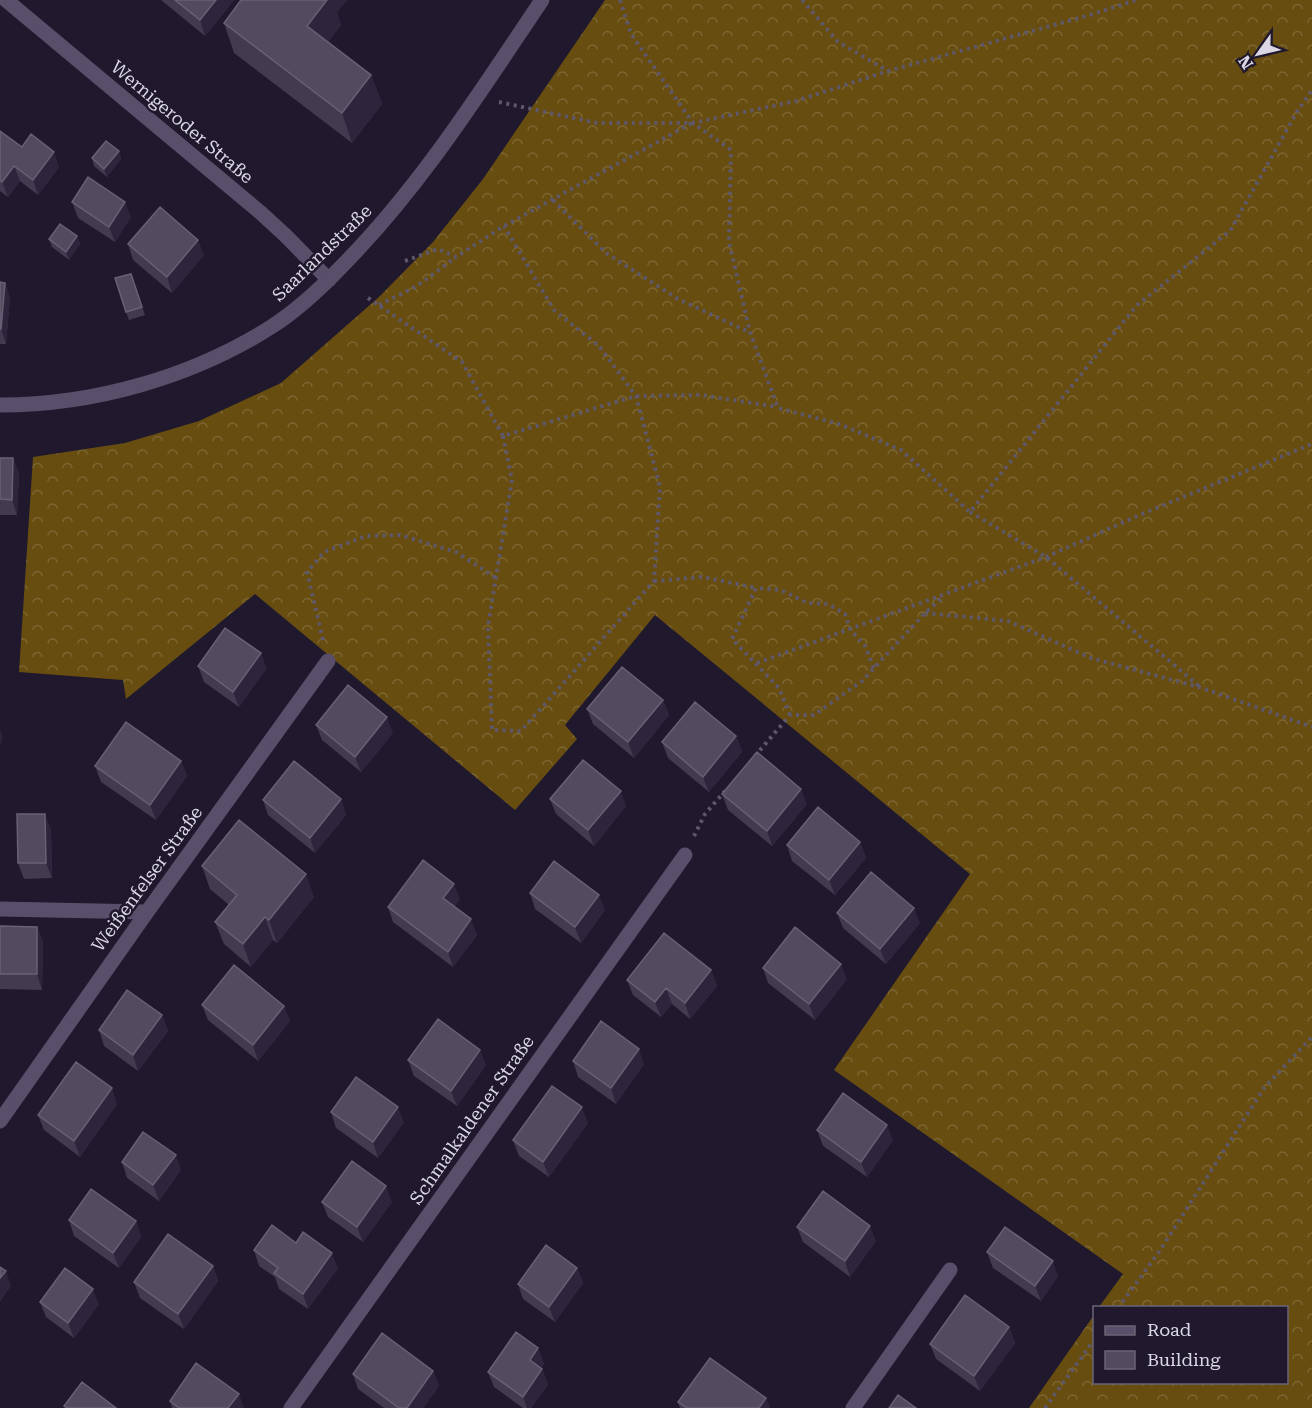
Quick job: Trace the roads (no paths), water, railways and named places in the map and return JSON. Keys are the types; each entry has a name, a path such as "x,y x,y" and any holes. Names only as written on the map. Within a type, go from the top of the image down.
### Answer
{"street":[{"name":"Wernigeroder Straße","path":"6,0 261,213 329,279"},
{"name":"Saarlandstraße","path":"0,405 47,403 94,397 154,381 214,359 272,327 329,279 375,233 419,180 542,0"},
{"name":"Weißenfelser Straße","path":"0,1121 147,912 328,662"},
{"name":"Schmalkaldener Straße","path":"291,1408 685,855"},
{"path":"0,909 147,912"},
{"path":"853,1408 950,1270"}]}
